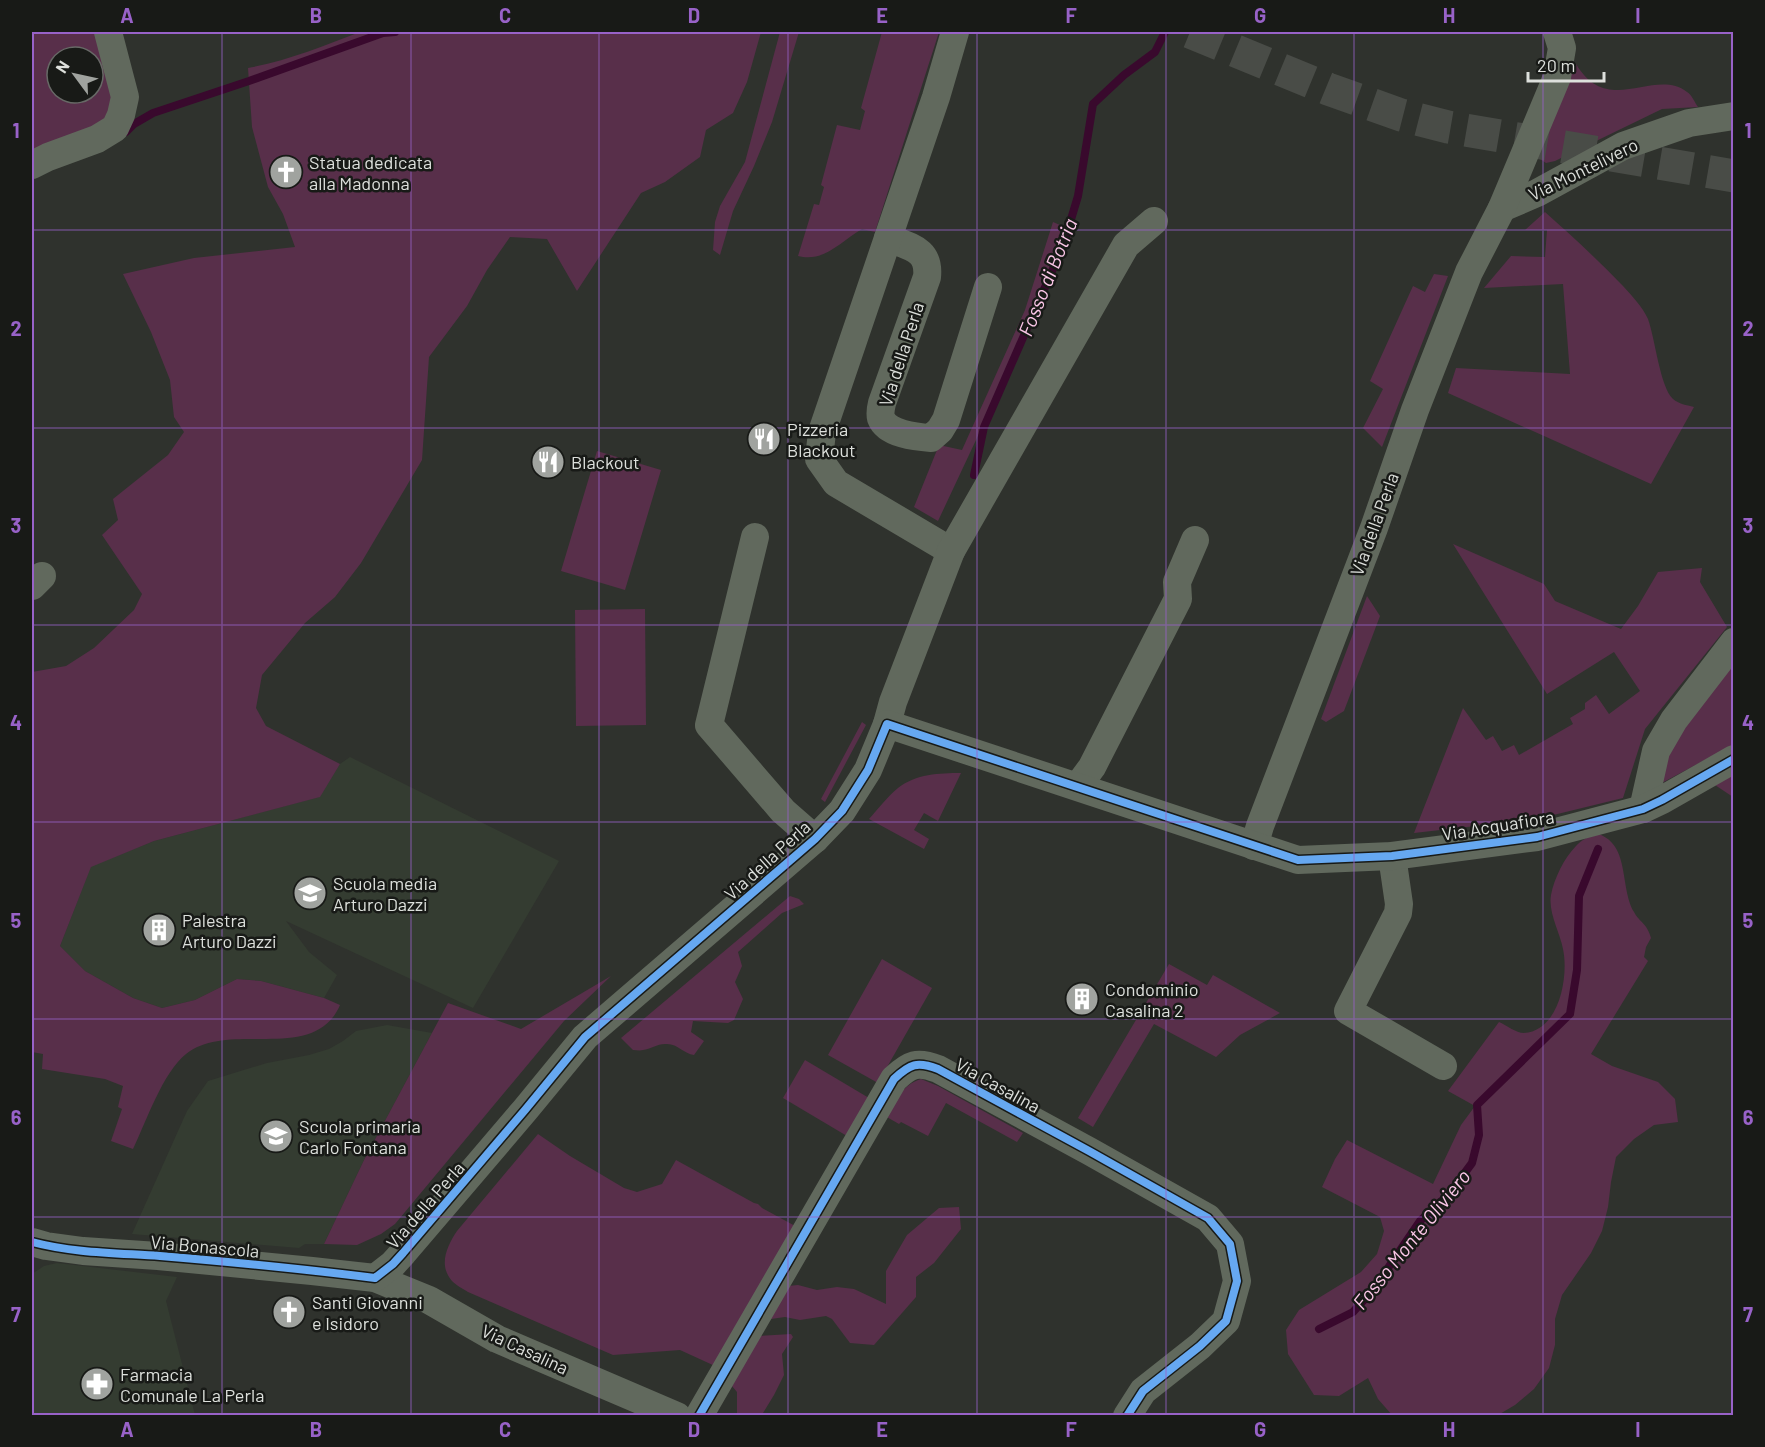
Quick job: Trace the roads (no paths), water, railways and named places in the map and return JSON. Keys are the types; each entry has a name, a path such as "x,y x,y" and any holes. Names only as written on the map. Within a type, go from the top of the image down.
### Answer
{"street":[{"path":"32,165 97,139 114,128 121,115 124,96 108,32"},
{"path":"951,551 836,483 819,459 822,432 936,97 955,32"},
{"name":"Via della Perla","path":"1254,846 1446,330 1469,272 1502,208 1557,77 1562,48 1557,32"},
{"name":"Via Montelivero","path":"1502,208 1623,146 1689,123 1734,116"},
{"name":"Via della Perla","path":"375,1278 404,1253 585,1037 815,839 842,811 868,770 951,551 1126,245 1154,221"},
{"name":"Via della Perla","path":"888,238 916,249 925,256 929,265 927,277 882,403 881,417 888,428 913,437 931,438 940,430 946,420 988,286"},
{"name":"Via della Perla","path":"755,537 709,724 783,812 815,839"},
{"path":"1078,786 1092,767 1178,599 1177,582 1195,540"},
{"path":"1643,809 1656,751 1674,720 1734,642"},
{"path":"887,724 1254,846"},
{"name":"Via Acquafiora","path":"1254,846 1298,860 1392,856 1537,837 1643,809 1734,759"},
{"path":"1392,856 1399,903 1398,913 1348,1011 1443,1066"},
{"name":"Via Casalina","path":"699,1416 894,1079 907,1067 925,1064 1089,1151 1208,1218 1230,1244 1237,1281 1226,1321 1200,1346 1143,1391 1127,1416"},
{"name":"Via Bonascola","path":"32,1242 83,1251 312,1270 375,1278"},
{"name":"Via Casalina","path":"375,1278 429,1300 497,1339 677,1416"}],"waterway":[{"path":"126,132 134,124 153,113 383,33 395,32"},
{"name":"Fosso di Botria","path":"974,475 984,427 1063,246 1078,196 1093,104 1124,75 1155,52 1165,32"},
{"name":"Fosso Monte Oliviero","path":"1319,1329 1353,1312 1373,1290 1420,1221 1449,1194 1472,1163 1479,1135 1477,1105 1570,1014 1577,970 1579,896 1598,849"}],"tunnel":[{"path":"1190,32 1328,89 1401,115 1448,127 1734,176"}],"place":[{"name":"Statua dedicata alla Madonna","path":"286,172"},
{"name":"Pizzeria Blackout","path":"764,439"},
{"name":"Blackout","path":"548,462"},
{"name":"Scuola media Arturo Dazzi","path":"310,893"},
{"name":"Palestra Arturo Dazzi","path":"159,930"},
{"name":"Condominio Casalina 2","path":"1082,999"},
{"name":"Scuola primaria Carlo Fontana","path":"276,1136"},
{"name":"Santi Giovanni e Isidoro","path":"289,1312"},
{"name":"Farmacia Comunale La Perla","path":"97,1384"}]}
